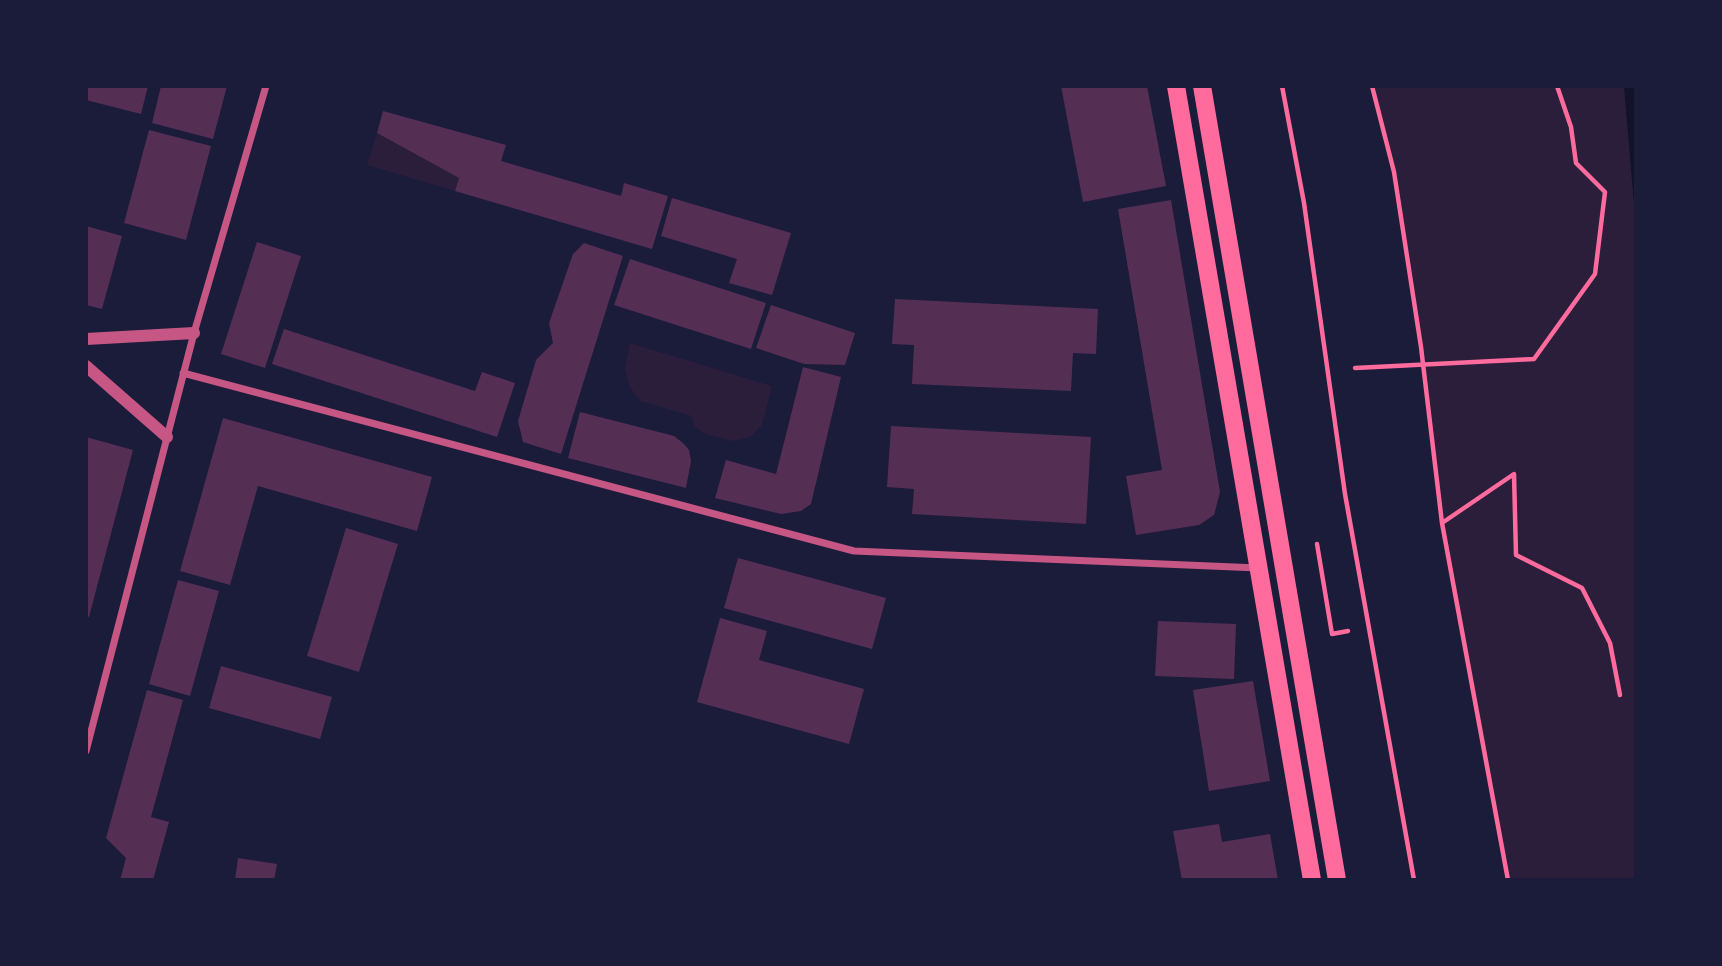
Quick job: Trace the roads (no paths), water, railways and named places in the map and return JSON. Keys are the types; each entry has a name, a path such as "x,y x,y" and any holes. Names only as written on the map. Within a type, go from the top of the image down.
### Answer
{"main road":[{"path":"1176,86 1312,880"},
{"path":"1202,86 1337,880"}],"street":[{"path":"86,751 194,333 266,86"},
{"path":"86,338 194,333"},
{"path":"86,366 167,437"},
{"path":"184,373 855,551 1259,568"}]}
